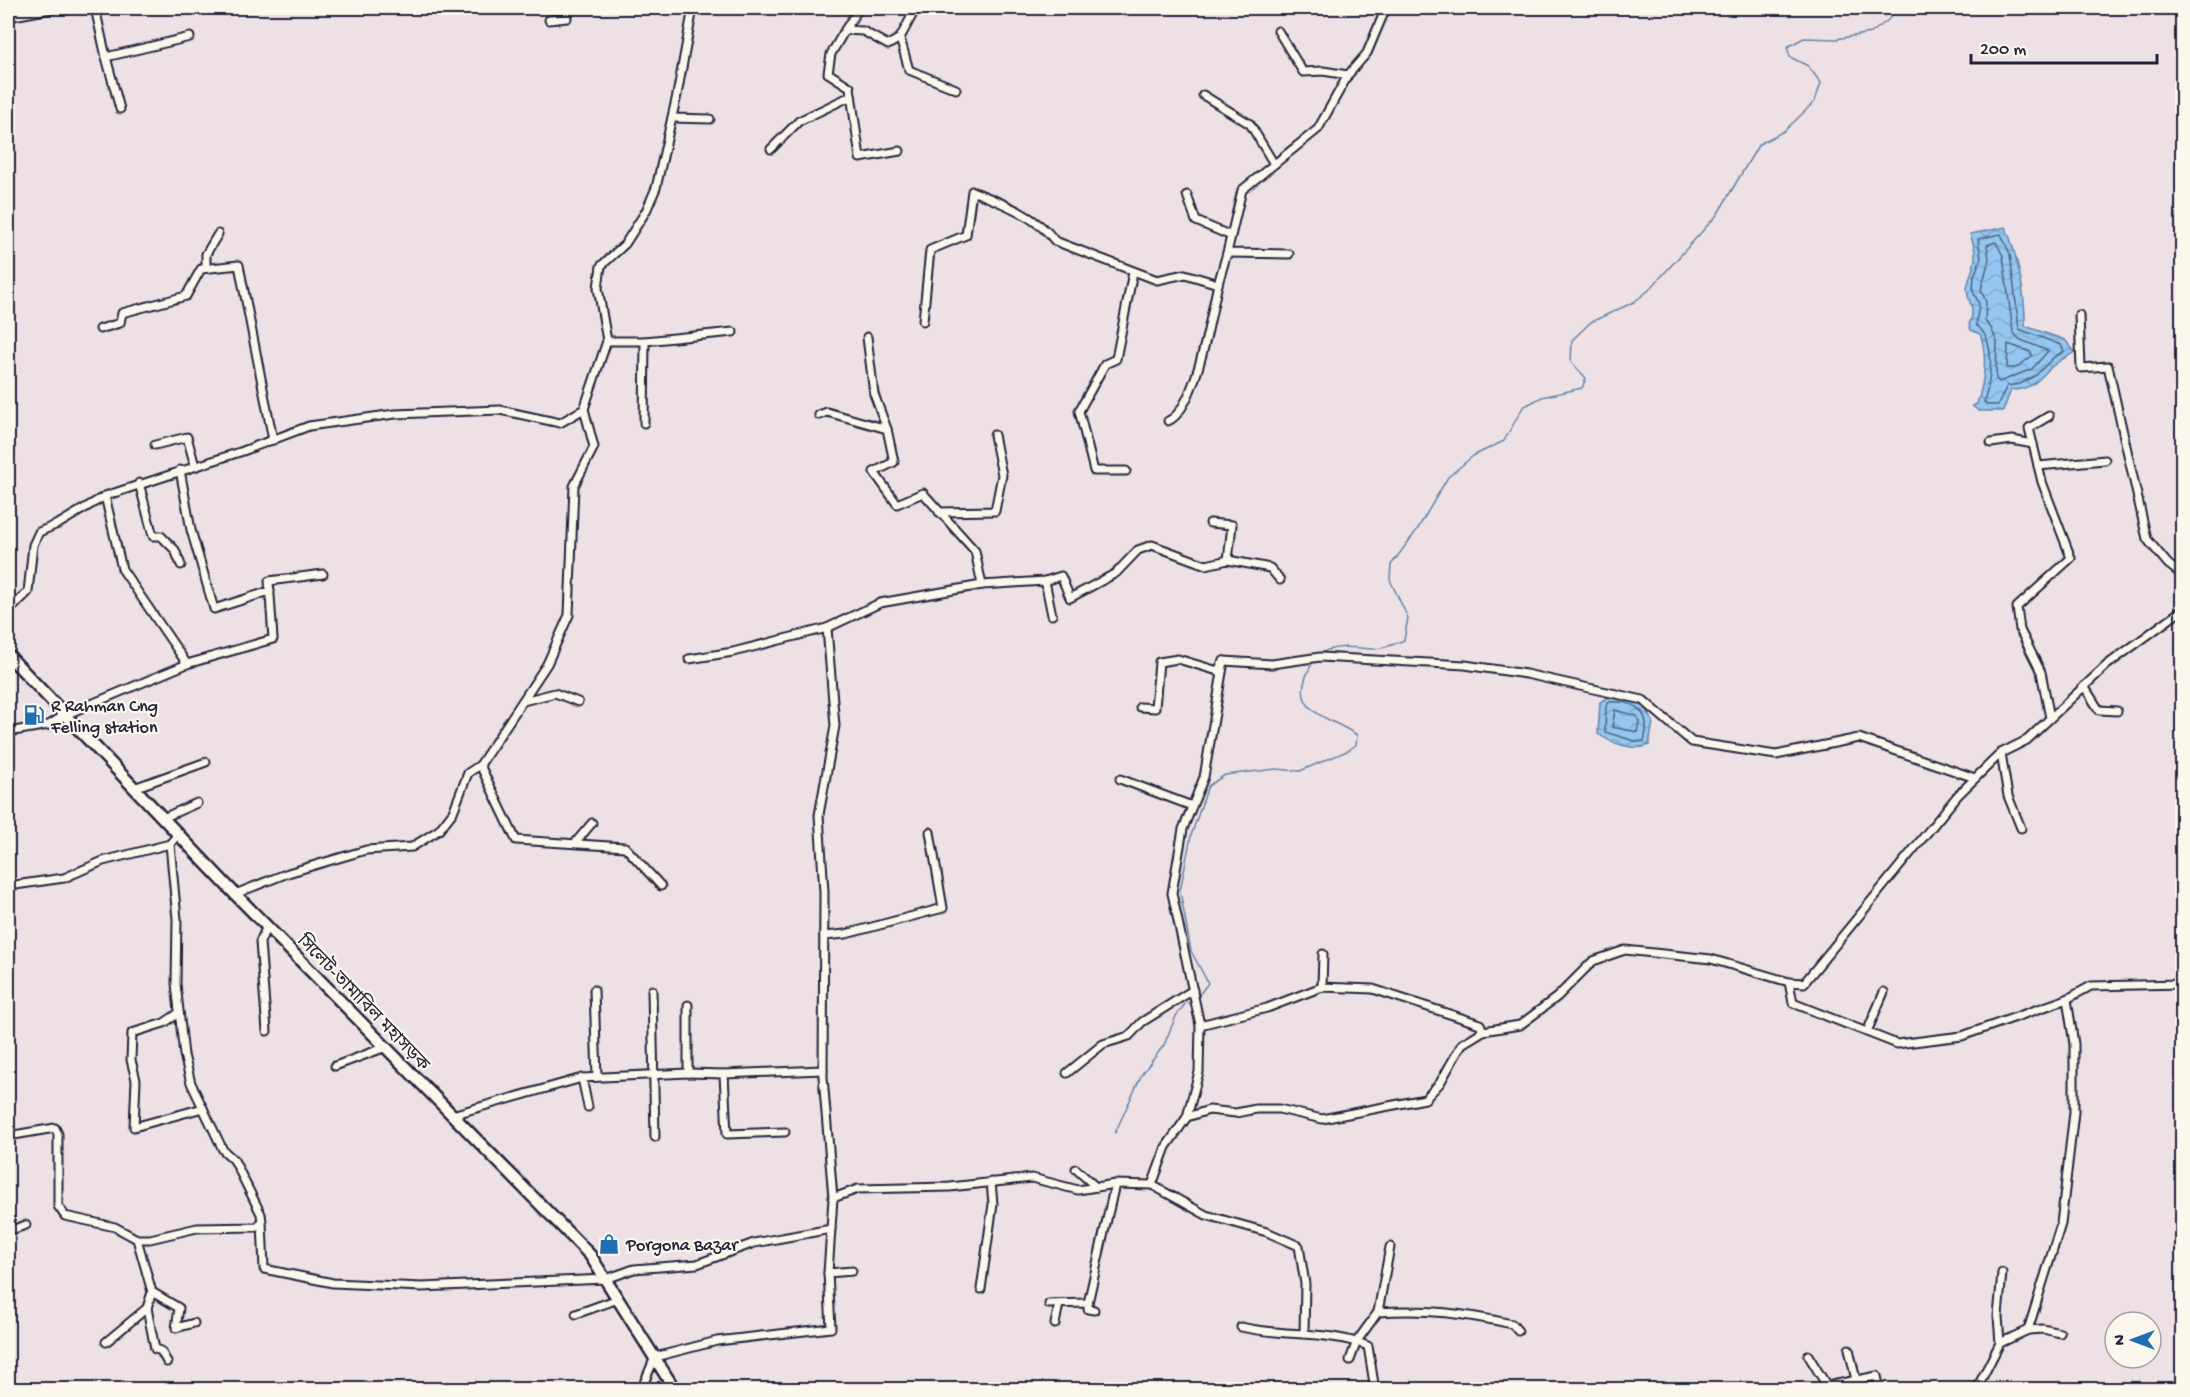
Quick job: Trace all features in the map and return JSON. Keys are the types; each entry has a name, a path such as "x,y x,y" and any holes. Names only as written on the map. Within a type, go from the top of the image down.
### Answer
{"highway":[{"name":"সিলেট-তামাবিল মহাসড়ক","path":"8,655 235,894 590,1255 675,1389"}],"street":[{"path":"8,17 56,8"},
{"path":"95,8 120,109"},
{"path":"549,20 567,18 566,8"},
{"path":"235,894 288,873 366,850 412,847 439,830 453,812 468,773 480,765 547,664 569,615 574,486 594,447 584,409 607,341 598,288 601,266 625,244 646,211 656,188 693,8"},
{"path":"859,8 831,54 828,73 850,87 860,158 900,151"},
{"path":"845,30 863,32 888,45 900,38 916,8"},
{"path":"1168,421 1176,418 1188,398 1198,369 1227,253 1229,235 1242,190 1318,129 1348,75 1367,52 1386,8"},
{"path":"1278,31 1303,72 1323,71 1348,75"},
{"path":"106,57 190,37"},
{"path":"900,38 909,70 956,89"},
{"path":"1203,95 1250,124 1274,164"},
{"path":"771,149 799,121 851,96"},
{"path":"672,118 710,119"},
{"path":"923,321 930,250 966,235 972,191 995,200 1046,228 1055,241 1133,272 1157,280 1185,274 1218,284"},
{"path":"1187,195 1196,221 1229,235"},
{"path":"206,268 206,254 218,234"},
{"path":"1227,253 1289,254"},
{"path":"100,329 120,323 122,313 186,296 201,269 239,266 273,440"},
{"path":"1126,471 1094,471 1079,411 1105,364 1116,359 1133,272"},
{"path":"2079,315 2081,368 2108,366 2147,539 2168,564 2182,575"},
{"path":"607,341 645,341 733,332"},
{"path":"867,338 874,394 887,429 894,462 874,472 897,504 922,493 975,551 982,585"},
{"path":"644,423 645,341"},
{"path":"8,612 28,592 33,545 39,532 60,523 105,496 139,483 273,440 309,426 395,414 500,410 560,423 584,409"},
{"path":"819,415 827,412 887,429"},
{"path":"2049,416 2029,428 2038,465 2071,558 2017,607 2020,630 2041,672 2050,718"},
{"path":"939,512 995,511 1002,475 994,435"},
{"path":"155,445 187,437 195,466"},
{"path":"1991,443 2012,440 2033,444"},
{"path":"2038,465 2105,460"},
{"path":"180,471 191,530 214,609 270,591"},
{"path":"139,483 153,536 161,536 175,550 181,565"},
{"path":"105,496 122,569 187,663"},
{"path":"1210,523 1232,525 1228,560"},
{"path":"689,659 733,652 827,628 880,603 982,585 1045,581 1061,576 1070,598 1116,573 1138,550 1152,545 1206,565 1228,560 1270,568 1280,580"},
{"path":"8,732 49,725 65,715 187,663 273,639 269,581 323,574"},
{"path":"1045,581 1052,615"},
{"path":"1187,1117 1209,1110 1236,1113 1279,1109 1322,1119 1425,1099 1440,1083 1462,1044 1483,1031 1521,1025 1557,997 1593,961 1625,950 1711,959 1789,982 1804,983 1958,795 1975,778 2001,753 2027,740 2108,664 2182,610"},
{"path":"641,1389 655,1358 717,1341 831,1328 828,1273 833,1198 824,1070 824,936 819,815 835,726 827,628"},
{"path":"1224,661 1272,664 1320,657 1464,664 1526,674 1643,700 1692,742 1776,755 1859,738 1975,778"},
{"path":"1140,707 1155,708 1159,662 1178,659 1218,671 1224,661"},
{"path":"1152,1185 1166,1147 1187,1117 1199,1072 1200,1025 1172,893 1183,829 1204,777 1224,661"},
{"path":"2084,687 2099,710 2117,711"},
{"path":"523,701 555,693 578,702"},
{"path":"2001,753 2008,796 2021,828"},
{"path":"134,788 206,762"},
{"path":"480,765 516,840 625,847 661,886"},
{"path":"1120,779 1192,807"},
{"path":"163,818 197,803"},
{"path":"575,843 592,823"},
{"path":"824,936 846,934 943,908 930,832"},
{"path":"8,886 64,878 103,861 170,844 178,834"},
{"path":"170,844 177,919 176,984 184,1055 191,1083 223,1150 234,1160 261,1214 264,1269 333,1284 422,1287 545,1280 606,1280 634,1269 697,1264 754,1243 831,1229"},
{"path":"267,926 260,942 267,1031"},
{"path":"1322,987 1323,954"},
{"path":"1789,982 1793,1003 1897,1044 1962,1036 2067,999 2091,986 2182,984"},
{"path":"1200,1025 1267,1008 1322,987 1373,989 1480,1024 1483,1031"},
{"path":"594,990 597,1077"},
{"path":"652,990 655,1137"},
{"path":"1067,1073 1103,1044 1128,1036 1142,1022 1193,990"},
{"path":"1868,1032 1884,992"},
{"path":"2028,1330 2061,1224 2074,1112 2074,1044 2067,999"},
{"path":"688,1005 688,1073"},
{"path":"179,1013 164,1023 132,1033 131,1060 136,1080 134,1127 203,1108"},
{"path":"335,1066 386,1047"},
{"path":"452,1115 582,1078 824,1070"},
{"path":"724,1074 726,1134 785,1132"},
{"path":"582,1078 588,1107"},
{"path":"8,1136 55,1128 58,1134 58,1206 65,1216 115,1227 137,1239 150,1239 197,1228 258,1227 261,1222"},
{"path":"1076,1169 1096,1187"},
{"path":"833,1198 858,1190 950,1187 1032,1178 1078,1190 1115,1184 1152,1185 1206,1215 1266,1232 1299,1246 1305,1284 1304,1333"},
{"path":"981,1289 993,1204 991,1182"},
{"path":"1094,1310 1088,1309 1088,1303 1115,1184"},
{"path":"8,1231 26,1225"},
{"path":"137,1239 152,1292 147,1308 155,1349 161,1352 167,1362"},
{"path":"1350,1360 1357,1341 1378,1312 1390,1247"},
{"path":"828,1273 852,1271"},
{"path":"1976,1389 2000,1343 1998,1316 2002,1273"},
{"path":"152,1292 179,1308 177,1328 194,1323"},
{"path":"576,1314 618,1299"},
{"path":"1050,1304 1088,1303"},
{"path":"1055,1324 1059,1304"},
{"path":"106,1342 147,1308"},
{"path":"1378,1312 1421,1310 1455,1312 1512,1324 1518,1331"},
{"path":"1241,1327 1266,1333 1304,1333 1357,1341 1368,1346 1375,1389"},
{"path":"2000,1343 2028,1330 2043,1329 2060,1333"},
{"path":"1849,1349 1856,1380"},
{"path":"1808,1354 1827,1386 1877,1376 1880,1389"}],"water":[{"path":"2006,227 2020,275 2025,326 2065,340 2075,352 2062,359 2033,384 2011,390 2003,411 1979,411 1972,406 1977,404 1983,378 1984,350 1980,334 1971,330 1969,325 1972,308 1967,289 1975,254 1970,234"},
{"path":"1611,695 1645,705 1653,722 1649,745 1637,748 1623,746 1598,734 1600,702"}],"waterway":[{"path":"1321,653 1340,648 1380,648 1404,640 1408,618 1390,580 1391,565 1417,530 1448,477 1473,456 1504,441 1523,407 1542,397 1582,388 1586,378 1571,362 1572,340 1591,322 1634,302 1649,290 1717,215 1759,144 1784,131 1815,101 1821,83 1808,66 1790,57 1787,47 1804,38 1836,39 1871,33 1888,20 1897,8"},
{"path":"1196,999 1208,983 1191,951 1180,891 1191,836 1208,786 1225,775 1276,769 1300,771 1356,745 1357,735 1321,716 1306,701 1303,691 1306,677 1314,660"},
{"path":"1115,1133 1142,1074 1164,1045 1176,1016 1185,1004 1192,1001"}],"place":[{"name":"R Rahman Cng Felling station","path":"34,715"},
{"name":"Porgona Bazar","path":"609,1244"}]}
